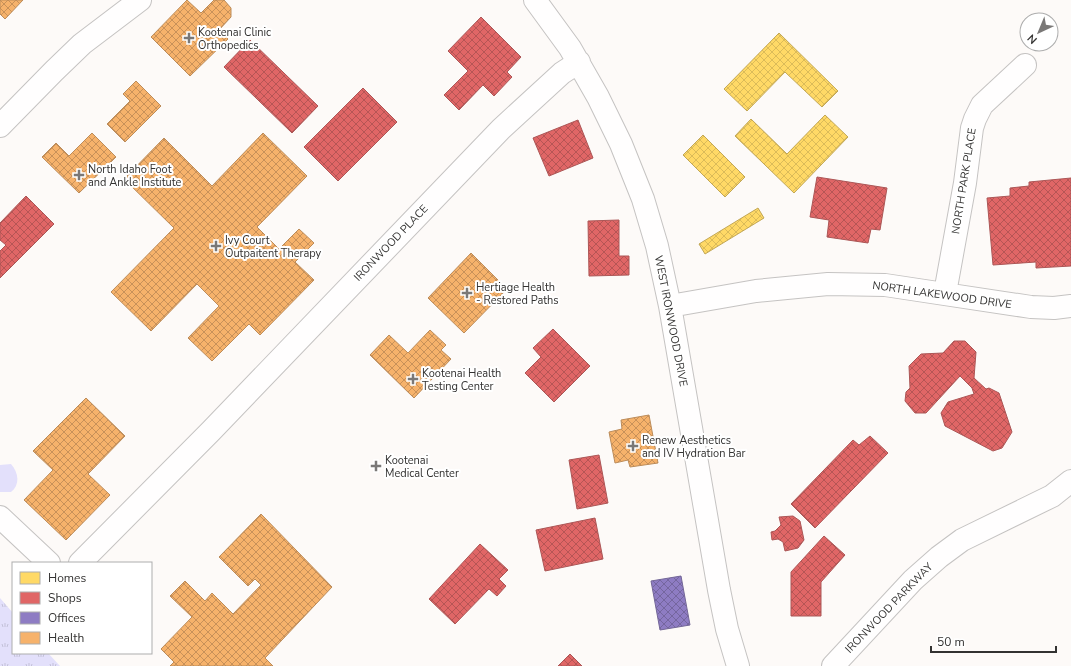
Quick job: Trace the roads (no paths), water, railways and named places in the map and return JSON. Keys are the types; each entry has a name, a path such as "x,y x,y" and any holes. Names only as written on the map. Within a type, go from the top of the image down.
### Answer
{"street":[{"path":"0,126 82,44 140,0"},
{"name":"WEST IRONWOOD DRIVE","path":"536,0 579,62 598,97 621,144 642,199 657,246 670,306 719,590 727,629 738,666"},
{"name":"IRONWOOD PLACE","path":"81,562 211,431 501,129 562,73 579,62"},
{"name":"NORTH PARK PLACE","path":"945,293 965,183 972,128 975,119 982,105 1025,65"},
{"name":"NORTH LAKEWOOD DRIVE","path":"670,306 756,291 828,284 885,285 1031,307 1054,308 1071,306"},
{"name":"IRONWOOD PARKWAY","path":"833,666 913,580 939,557 962,540 1052,496 1071,481"},
{"path":"0,517 48,562"}],"place":[{"name":"Kootenai Clinic Orthopedics","path":"189,38"},
{"name":"North Idaho Foot and Ankle Institute","path":"79,175"},
{"name":"Ivy Court Outpaitent Therapy","path":"216,246"},
{"name":"Hertiage Health - Restored Paths","path":"467,293"},
{"name":"Kootenai Health Testing Center","path":"413,379"},
{"name":"Renew Aesthetics and IV Hydration Bar","path":"633,446"},
{"name":"Kootenai Medical Center","path":"376,466"}]}
